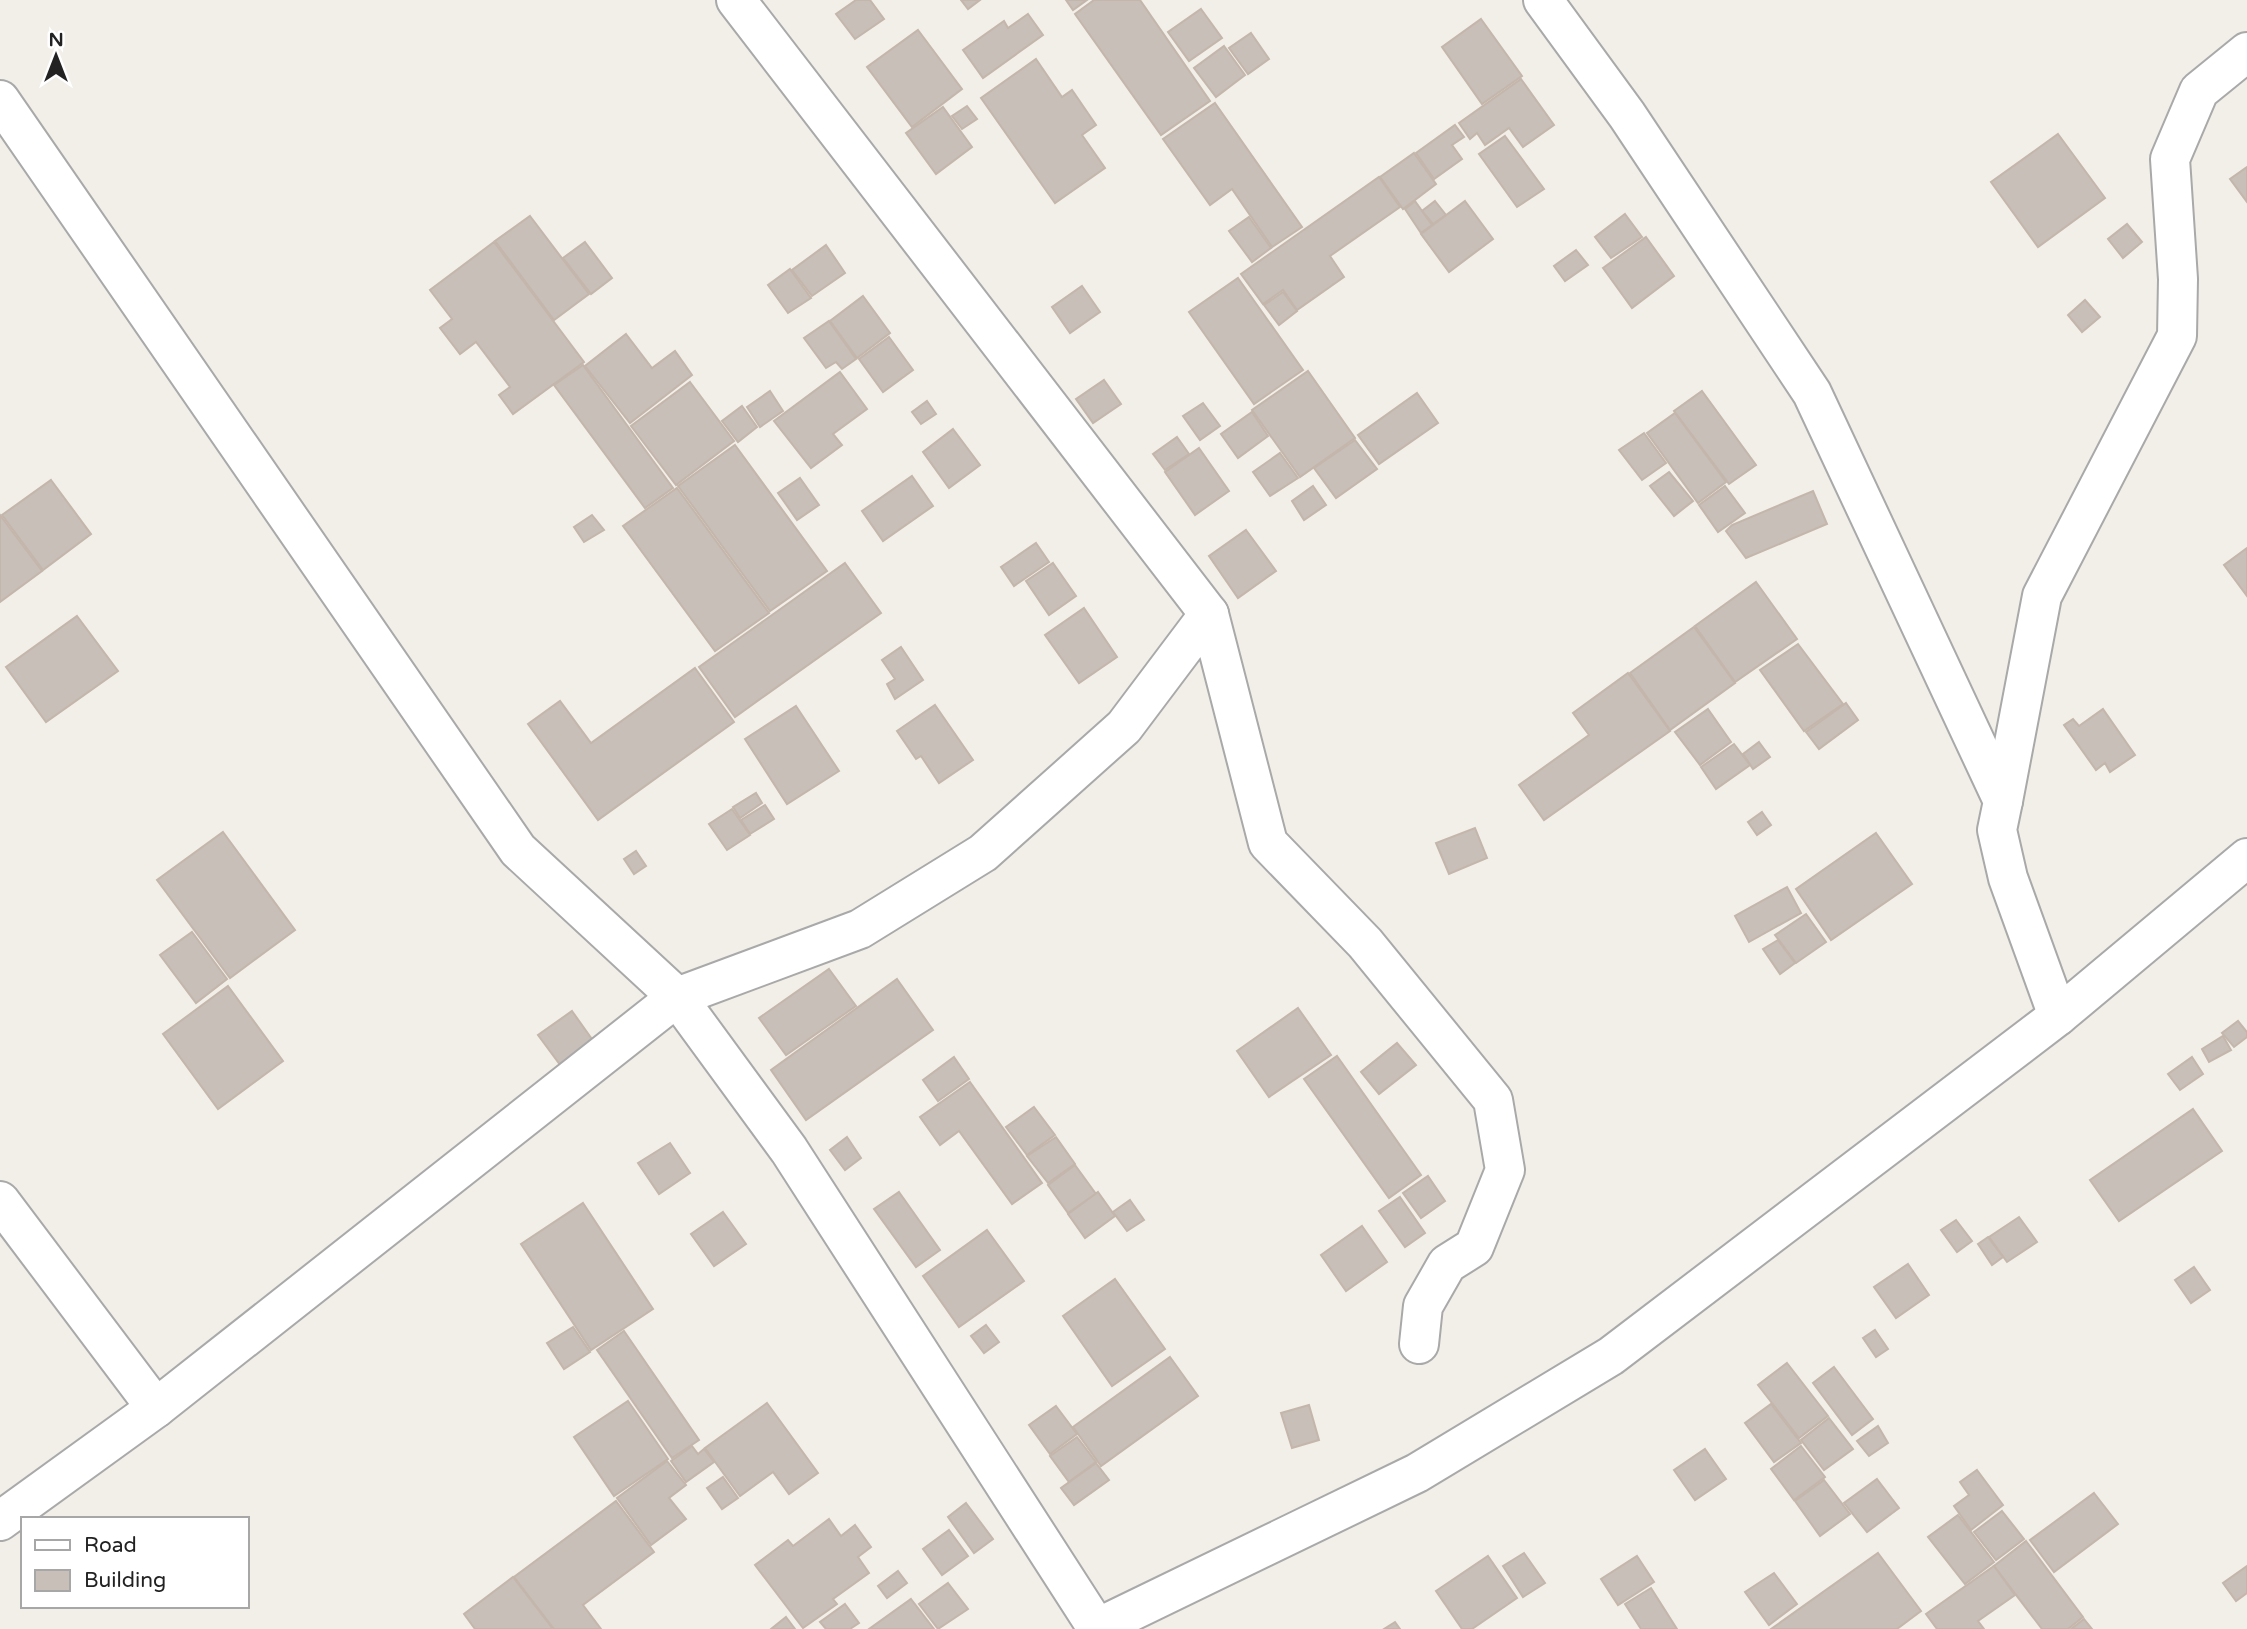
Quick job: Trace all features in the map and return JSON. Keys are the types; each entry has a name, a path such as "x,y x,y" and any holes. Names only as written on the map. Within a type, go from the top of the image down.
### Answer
{"street":[{"path":"736,0 1209,614 1268,843 1364,943 1493,1100 1506,1170 1474,1247 1447,1264 1423,1306 1419,1344"},
{"path":"1543,0 1627,115 1812,393 2003,801"},
{"path":"2058,1016 2008,878 1997,831 2042,596 2177,336 2178,279 2170,159 2199,91 2247,52"},
{"path":"0,100 518,850 677,998 789,1150 1096,1628 1417,1473 1611,1356 2058,1016 2247,858"},
{"path":"0,1521 156,1408 677,998 860,929 983,853 1124,727 1209,614"},
{"path":"0,1202 156,1408"}],"building":[{"path":"856,0 870,0 884,19 855,39 836,14"},
{"path":"961,0 980,0 968,9"},
{"path":"1066,0 1087,0 1073,10"},
{"path":"1094,0 1140,0 1210,101 1161,135 1075,14"},
{"path":"1201,9 1222,38 1189,61 1168,32"},
{"path":"1028,14 1043,35 983,78 963,50 1004,21 1008,28"},
{"path":"1481,19 1522,76 1482,104 1442,47"},
{"path":"918,30 962,89 912,127 867,67"},
{"path":"1251,33 1269,59 1248,74 1229,48"},
{"path":"1224,46 1245,75 1216,97 1194,68"},
{"path":"1036,59 1062,97 1072,90 1096,125 1082,135 1105,168 1055,203 981,98"},
{"path":"1521,79 1554,125 1523,147 1509,128 1485,145 1477,133 1470,139 1459,123"},
{"path":"1215,103 1302,227 1272,247 1232,189 1210,205 1163,139"},
{"path":"967,106 977,119 962,129 952,116"},
{"path":"943,107 972,147 936,174 906,133"},
{"path":"1455,125 1464,137 1452,145 1462,159 1434,179 1416,153"},
{"path":"2058,134 2105,198 2038,247 1991,182"},
{"path":"1505,136 1544,189 1517,207 1479,154"},
{"path":"1414,153 1436,184 1403,209 1380,177"},
{"path":"2247,167 2247,202 2230,179"},
{"path":"1379,177 1400,207 1330,256 1344,277 1297,310 1283,290 1263,304 1241,274"},
{"path":"1415,201 1432,225 1421,233 1405,209"},
{"path":"1435,201 1446,215 1433,224 1422,211"},
{"path":"1465,201 1493,239 1449,272 1421,234"},
{"path":"1625,214 1642,237 1611,258 1595,237"},
{"path":"530,216 589,294 554,320 495,241"},
{"path":"1249,217 1271,248 1252,262 1229,231"},
{"path":"2127,224 2142,242 2123,258 2108,239"},
{"path":"1646,237 1674,276 1632,308 1603,268"},
{"path":"494,242 584,362 513,414 499,395 510,387 476,342 460,354 440,328 452,319 430,290"},
{"path":"585,242 612,278 591,294 563,258"},
{"path":"826,245 845,273 812,296 792,270"},
{"path":"1576,250 1588,265 1565,281 1554,266"},
{"path":"790,269 811,298 788,313 768,285"},
{"path":"1238,278 1303,370 1254,404 1189,312"},
{"path":"1082,286 1100,312 1070,333 1052,307"},
{"path":"1283,292 1297,311 1279,325 1264,305"},
{"path":"863,296 890,333 857,358 830,321"},
{"path":"2085,300 2100,317 2082,332 2068,315"},
{"path":"829,321 856,359 842,369 836,362 826,368 804,338"},
{"path":"626,334 652,368 675,351 692,375 630,423 585,366"},
{"path":"889,337 913,370 883,392 859,359"},
{"path":"583,365 673,488 645,508 554,385"},
{"path":"1308,371 1355,438 1300,477 1252,410"},
{"path":"840,372 867,409 833,434 842,445 811,468 774,421"},
{"path":"1104,380 1121,404 1093,423 1076,399"},
{"path":"690,382 734,441 676,485 631,426"},
{"path":"770,391 783,411 760,427 747,407"},
{"path":"1702,391 1756,465 1729,484 1674,411"},
{"path":"1417,393 1438,423 1379,464 1358,435"},
{"path":"927,401 936,414 921,424 912,412"},
{"path":"1203,403 1220,426 1200,440 1183,416"},
{"path":"742,406 757,427 738,442 722,421"},
{"path":"1252,412 1268,436 1238,458 1221,434"},
{"path":"1675,413 1726,482 1698,503 1647,433"},
{"path":"953,429 980,465 949,488 923,452"},
{"path":"1644,433 1666,463 1642,480 1619,450"},
{"path":"1177,437 1189,454 1165,470 1153,454"},
{"path":"1355,440 1377,469 1336,498 1314,468"},
{"path":"735,445 827,571 770,611 678,486"},
{"path":"1199,448 1229,491 1195,515 1165,472"},
{"path":"1280,453 1298,478 1270,496 1253,472"},
{"path":"1669,472 1693,501 1674,516 1650,486"},
{"path":"912,476 933,506 883,541 862,511"},
{"path":"800,478 819,505 797,520 778,493"},
{"path":"51,480 91,534 43,570 2,515"},
{"path":"1313,486 1326,505 1304,520 1292,501"},
{"path":"1725,486 1745,513 1718,532 1699,505"},
{"path":"677,488 769,613 715,651 623,526"},
{"path":"1813,491 1827,524 1746,558 1726,531 1732,525"},
{"path":"0,515 42,571 0,602"},
{"path":"592,515 604,530 584,542 574,527"},
{"path":"1246,530 1276,571 1238,598 1209,556"},
{"path":"1036,543 1049,562 1014,586 1001,567"},
{"path":"2247,548 2247,596 2224,565"},
{"path":"845,563 881,613 735,717 699,667"},
{"path":"1053,563 1076,596 1049,615 1026,581"},
{"path":"1756,582 1797,639 1735,682 1695,626"},
{"path":"1084,608 1117,657 1079,683 1045,635"},
{"path":"77,616 118,671 46,722 6,667"},
{"path":"1694,627 1735,683 1670,730 1630,673"},
{"path":"1798,644 1843,704 1804,731 1760,670"},
{"path":"901,647 923,680 895,699 887,684 895,679 882,660"},
{"path":"695,668 734,722 598,820 528,724 560,701 591,743"},
{"path":"1628,673 1670,731 1544,820 1519,785 1589,735 1573,713"},
{"path":"1846,703 1858,720 1819,749 1806,732"},
{"path":"935,705 973,760 939,783 921,756 916,759 897,731"},
{"path":"796,706 839,771 787,804 745,739"},
{"path":"1708,709 1731,742 1700,765 1675,732"},
{"path":"2103,709 2135,755 2110,772 2105,763 2096,770 2064,725 2073,719 2079,726"},
{"path":"1759,742 1770,757 1753,769 1743,754"},
{"path":"1734,744 1750,765 1716,789 1701,767"},
{"path":"756,793 762,803 740,818 733,807"},
{"path":"765,805 774,819 750,834 741,820"},
{"path":"732,809 750,835 727,850 709,824"},
{"path":"1762,812 1771,825 1757,835 1748,822"},
{"path":"1475,828 1487,858 1449,874 1436,843"},
{"path":"223,832 295,930 230,978 157,880"},
{"path":"1876,833 1912,884 1831,940 1796,889"},
{"path":"636,851 646,866 634,874 624,859"},
{"path":"1787,887 1801,913 1749,942 1735,916"},
{"path":"1806,914 1826,942 1796,963 1775,935"},
{"path":"192,932 227,979 196,1003 160,955"},
{"path":"1778,940 1795,963 1780,974 1763,949"},
{"path":"829,969 856,1006 786,1055 759,1018"},
{"path":"897,979 933,1030 806,1120 771,1070"},
{"path":"228,986 283,1061 218,1109 163,1034"},
{"path":"1298,1008 1331,1055 1269,1097 1237,1051"},
{"path":"572,1011 594,1042 561,1066 538,1035"},
{"path":"2238,1021 2247,1032 2247,1037 2234,1047 2222,1033"},
{"path":"2223,1036 2231,1050 2209,1062 2202,1049"},
{"path":"1397,1043 1416,1065 1379,1094 1361,1072"},
{"path":"1337,1056 1421,1175 1389,1198 1304,1079"},
{"path":"954,1057 969,1079 938,1101 923,1080"},
{"path":"2192,1057 2203,1074 2180,1090 2168,1074"},
{"path":"970,1082 1042,1183 1012,1204 959,1131 940,1145 920,1117"},
{"path":"1034,1107 1055,1135 1027,1155 1006,1127"},
{"path":"2193,1109 2222,1151 2119,1221 2090,1180"},
{"path":"847,1137 861,1158 845,1170 830,1150"},
{"path":"1056,1137 1075,1164 1048,1183 1027,1156"},
{"path":"670,1143 690,1173 659,1194 638,1163"},
{"path":"1075,1165 1096,1194 1068,1213 1048,1185"},
{"path":"1428,1176 1445,1201 1421,1218 1403,1193"},
{"path":"899,1192 940,1250 916,1267 874,1209"},
{"path":"1098,1192 1115,1216 1085,1238 1068,1214"},
{"path":"1400,1197 1425,1233 1405,1247 1379,1211"},
{"path":"1130,1200 1144,1220 1127,1231 1113,1212"},
{"path":"583,1203 653,1309 591,1350 521,1244"},
{"path":"723,1212 746,1244 714,1266 691,1234"},
{"path":"2019,1217 2037,1242 2007,1262 1989,1237"},
{"path":"1956,1220 1972,1241 1957,1252 1941,1230"},
{"path":"1362,1226 1387,1262 1346,1291 1321,1255"},
{"path":"987,1230 1024,1281 959,1327 923,1276"},
{"path":"1988,1237 2003,1257 1992,1265 1978,1244"},
{"path":"1908,1264 1929,1295 1896,1318 1874,1287"},
{"path":"2194,1267 2210,1290 2191,1303 2175,1280"},
{"path":"1115,1279 1165,1349 1112,1386 1063,1316"},
{"path":"986,1325 999,1342 984,1353 971,1336"},
{"path":"573,1327 590,1352 564,1369 547,1343"},
{"path":"1875,1330 1888,1349 1876,1357 1863,1338"},
{"path":"624,1331 699,1440 672,1458 597,1350"},
{"path":"1170,1357 1198,1396 1101,1466 1073,1427"},
{"path":"1787,1363 1828,1416 1799,1438 1758,1385"},
{"path":"1834,1367 1873,1419 1852,1435 1813,1383"},
{"path":"628,1401 668,1459 614,1496 574,1437"},
{"path":"767,1403 818,1473 789,1494 773,1472 740,1496 705,1448"},
{"path":"1771,1404 1801,1443 1774,1462 1745,1423"},
{"path":"1309,1405 1319,1440 1292,1448 1281,1413"},
{"path":"1056,1406 1077,1434 1050,1454 1029,1425"},
{"path":"1829,1418 1853,1449 1824,1470 1801,1440"},
{"path":"1878,1426 1888,1443 1869,1456 1857,1441"},
{"path":"1077,1437 1096,1462 1069,1482 1050,1456"},
{"path":"692,1446 698,1454 704,1449 714,1462 686,1482 671,1461"},
{"path":"1801,1446 1825,1477 1794,1500 1771,1469"},
{"path":"1705,1449 1726,1479 1695,1500 1674,1470"},
{"path":"667,1461 686,1485 669,1498 686,1519 651,1545 617,1498"},
{"path":"1096,1463 1109,1480 1074,1505 1061,1488"},
{"path":"1977,1470 2003,1505 1971,1530 1954,1506 1969,1495 1960,1482"},
{"path":"723,1477 738,1498 722,1509 707,1488"},
{"path":"1877,1479 1899,1508 1867,1532 1844,1503"},
{"path":"1824,1480 1850,1514 1820,1536 1795,1501"},
{"path":"2094,1493 2118,1524 2054,1572 2030,1540"},
{"path":"616,1501 654,1552 583,1605 601,1629 554,1629 514,1577"},
{"path":"966,1503 993,1539 974,1553 948,1517"},
{"path":"2002,1511 2024,1539 1996,1560 1974,1532"},
{"path":"1958,1515 1994,1562 1965,1584 1928,1537"},
{"path":"829,1519 841,1536 855,1525 871,1547 858,1557 869,1573 833,1599 837,1604 803,1628 755,1565 788,1540 793,1546"},
{"path":"949,1530 968,1556 942,1575 923,1549"},
{"path":"2026,1541 2083,1617 2068,1629 2042,1629 1994,1566"},
{"path":"1524,1553 1545,1583 1523,1597 1503,1566"},
{"path":"1878,1553 1921,1611 1897,1629 1771,1629"},
{"path":"1488,1556 1517,1598 1472,1629 1462,1629 1436,1591"},
{"path":"1637,1556 1654,1582 1618,1605 1601,1579"},
{"path":"1994,1566 2015,1595 1978,1621 1984,1629 1937,1629 1926,1614"},
{"path":"2247,1566 2247,1593 2236,1601 2223,1583"},
{"path":"898,1571 907,1583 887,1598 878,1586"},
{"path":"1774,1573 1797,1604 1769,1625 1745,1592"},
{"path":"513,1577 553,1629 475,1629 464,1614"},
{"path":"948,1583 968,1609 938,1629 919,1604"},
{"path":"1651,1588 1677,1629 1641,1629 1625,1604"},
{"path":"911,1599 934,1629 869,1629"},
{"path":"845,1604 859,1623 850,1629 826,1629 820,1622"},
{"path":"786,1617 795,1629 771,1629"},
{"path":"2084,1619 2092,1629 2071,1629"},
{"path":"1395,1622 1400,1629 1384,1629"}]}
